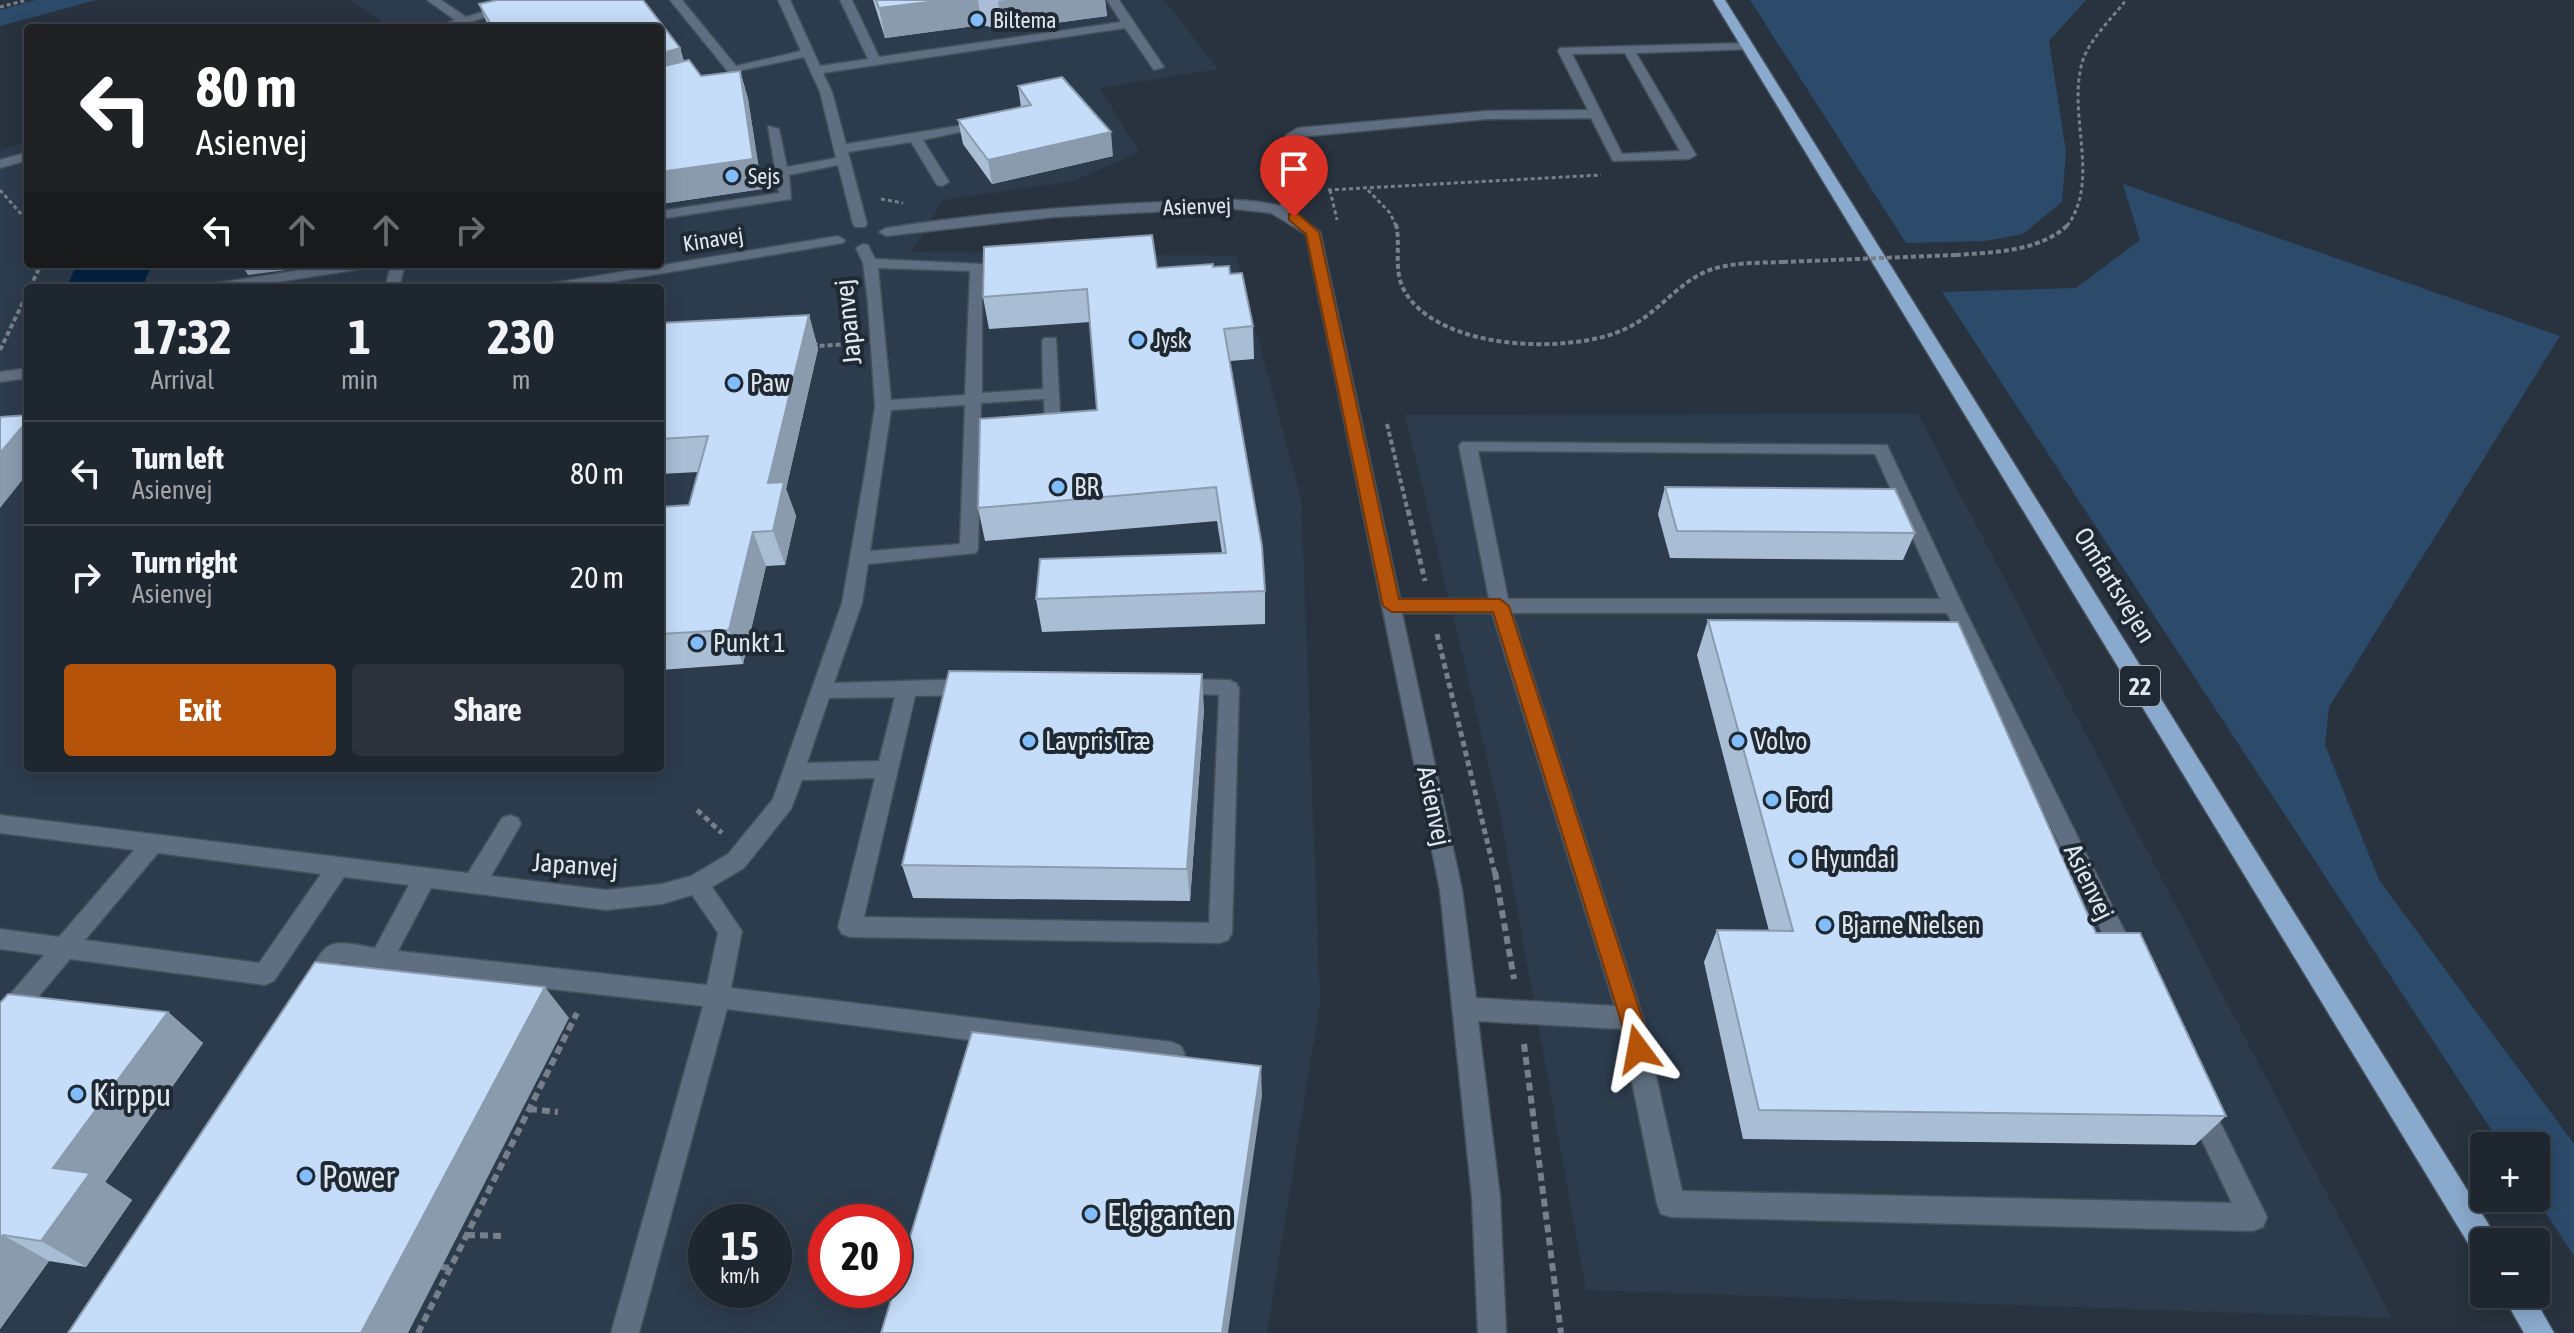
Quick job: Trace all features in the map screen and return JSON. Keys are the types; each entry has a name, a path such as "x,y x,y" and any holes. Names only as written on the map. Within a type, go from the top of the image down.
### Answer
{"main road":[{"name":"Omfartsvejen","path":"1719,0 2475,1228"},
{"path":"2525,1308 2540,1333"}],"street":[{"path":"433,0 465,21"},
{"path":"455,24 531,0"},
{"path":"676,0 733,70"},
{"path":"784,0 817,70 844,155 860,224"},
{"path":"846,0 875,61"},
{"path":"1113,0 1158,67"},
{"path":"817,70 1128,24"},
{"path":"1628,49 1689,155 1618,158 1564,51 1628,49 1748,47"},
{"path":"720,77 733,70 810,52"},
{"path":"1282,213 1297,191 1292,135 1303,131 1487,115 1596,114"},
{"path":"781,172 915,138 982,126"},
{"path":"664,214 786,196 773,129"},
{"path":"915,138 942,182"},
{"path":"0,164 24,157"},
{"name":"Asienvej","path":"886,232 968,219 1044,212 1239,204 1294,217 1313,232 1451,890 1486,1197 1492,1333"},
{"path":"860,558 969,549 977,267 867,256 838,240 843,230 860,224 877,225 886,232 867,256"},
{"name":"Kinavej","path":"664,265 838,240"},
{"name":"Japanvej","path":"0,824 606,900 662,894 697,884 736,861 783,803 852,603 883,406 879,342 867,256"},
{"path":"237,284 341,268"},
{"name":"Kinavej","path":"566,284 640,268"},
{"path":"1050,341 1053,432"},
{"path":"0,377 24,374"},
{"path":"883,406 1052,393"},
{"name":"Asienvej","path":"1500,606 1468,446 1881,449 1953,606 2134,975"},
{"path":"1392,606 1953,606"},
{"path":"1500,606 1631,1018 1671,1204 2253,1217 2190,1089"},
{"path":"907,687 850,927 1220,933 1229,688 1153,687"},
{"path":"822,691 999,687"},
{"path":"794,772 889,769"},
{"path":"474,884 510,824"},
{"path":"0,1024 152,844"},
{"path":"0,939 265,974 338,867"},
{"path":"381,960 424,878"},
{"path":"625,1333 717,997 730,931 697,884"},
{"path":"304,1002 337,951 381,960 717,997 1172,1054"},
{"path":"1466,1009 1631,1018"},
{"name":"Asienvej","path":"1493,1304 1499,1333"}],"path":[{"path":"0,7 27,0"},
{"path":"1631,158 1641,172 1368,190 1396,223 1397,277 1409,299 1433,317 1473,335 1517,344 1592,342 1624,330 1645,317 1701,274 1733,265 2014,250 2060,233 2075,217 2082,196 2078,113 2082,63 2126,0"},
{"path":"0,190 24,217"},
{"path":"1330,190 1341,234"},
{"path":"0,350 24,300"},
{"path":"810,339 818,346 879,342"},
{"path":"1384,412 1493,864 1520,1012 1561,1333"},
{"path":"418,1333 446,1268 467,1235 592,983"},
{"path":"529,1109 558,1112"},
{"path":"467,1235 502,1236"}],"shaded area":[{"path":"36,0 96,0 0,26 0,10"},
{"path":"351,0 1164,0 1218,69 1100,88 1139,152 1074,181 943,200 912,252 1236,256 1301,498 1320,1002 1267,1333 0,1333 0,150 24,142 24,268 664,268 664,24 386,24"},
{"path":"1750,0 2086,0 2049,41 2066,152 2062,202 2023,234 1986,241 1906,243"},
{"path":"2123,184 2560,336 2329,707 2325,745 2379,880 2574,1144 2574,1256 2545,1212 2550,1212 2550,1132 2493,1132 1942,292 2076,288 2140,240"},
{"path":"75,268 150,268 144,284 68,284"},
{"path":"1918,414 2392,1318 1586,1290 1499,808 1405,415"}],"building":[{"path":"497,0 643,0 662,24 491,24 479,4"},
{"path":"876,0 945,0 879,8"},
{"path":"664,27 680,48 664,53"},
{"path":"689,60 701,76 740,71 753,159 664,171 664,66"},
{"path":"1062,77 1111,132 988,160 958,120 1031,105 1018,86"},
{"path":"1152,235 1157,268 1213,264 1213,267 1229,266 1230,274 1242,273 1253,326 1224,329 1262,546 1265,591 1036,599 1040,559 1226,553 1216,487 978,508 980,419 1097,410 1087,289 983,297 984,247"},
{"path":"809,315 768,483 784,482 773,531 753,532 729,630 664,634 664,507 689,505 708,436 664,439 664,323"},
{"path":"24,415 24,425 0,453 0,417"},
{"path":"1665,487 1895,489 1915,533 1677,531"},
{"path":"1708,620 1958,622 2096,933 2140,933 2226,1116 1759,1110 1717,930 1793,931"},
{"path":"949,671 1202,674 1187,869 902,865"},
{"path":"315,962 545,987 361,1333 68,1333"},
{"path":"8,994 168,1012 53,1168 90,1173 41,1241 3,1235 0,1239 0,1002"},
{"name":"Elgiganten","path":"972,1032 1261,1066 1222,1333 881,1333 889,1308 912,1308 912,1230"}],"place":[{"name":"Biltema","path":"977,20"},
{"name":"Sejs","path":"732,176"},
{"name":"Jysk","path":"1138,340"},
{"name":"Paw","path":"734,383"},
{"name":"BR","path":"1058,487"},
{"name":"Punkt 1","path":"697,643"},
{"name":"Lavpris Træ","path":"1029,741"},
{"name":"Volvo","path":"1738,741"},
{"name":"Ford","path":"1772,800"},
{"name":"Hyundai","path":"1798,859"},
{"name":"Bjarne Nielsen","path":"1825,925"},
{"name":"Kirppu","path":"77,1094"},
{"name":"Power","path":"306,1176"},
{"name":"Elgiganten","path":"1091,1214"}],"route":[{"path":"1294,217 1313,232 1392,606 1500,606 1631,1018 1638,1049"}]}
